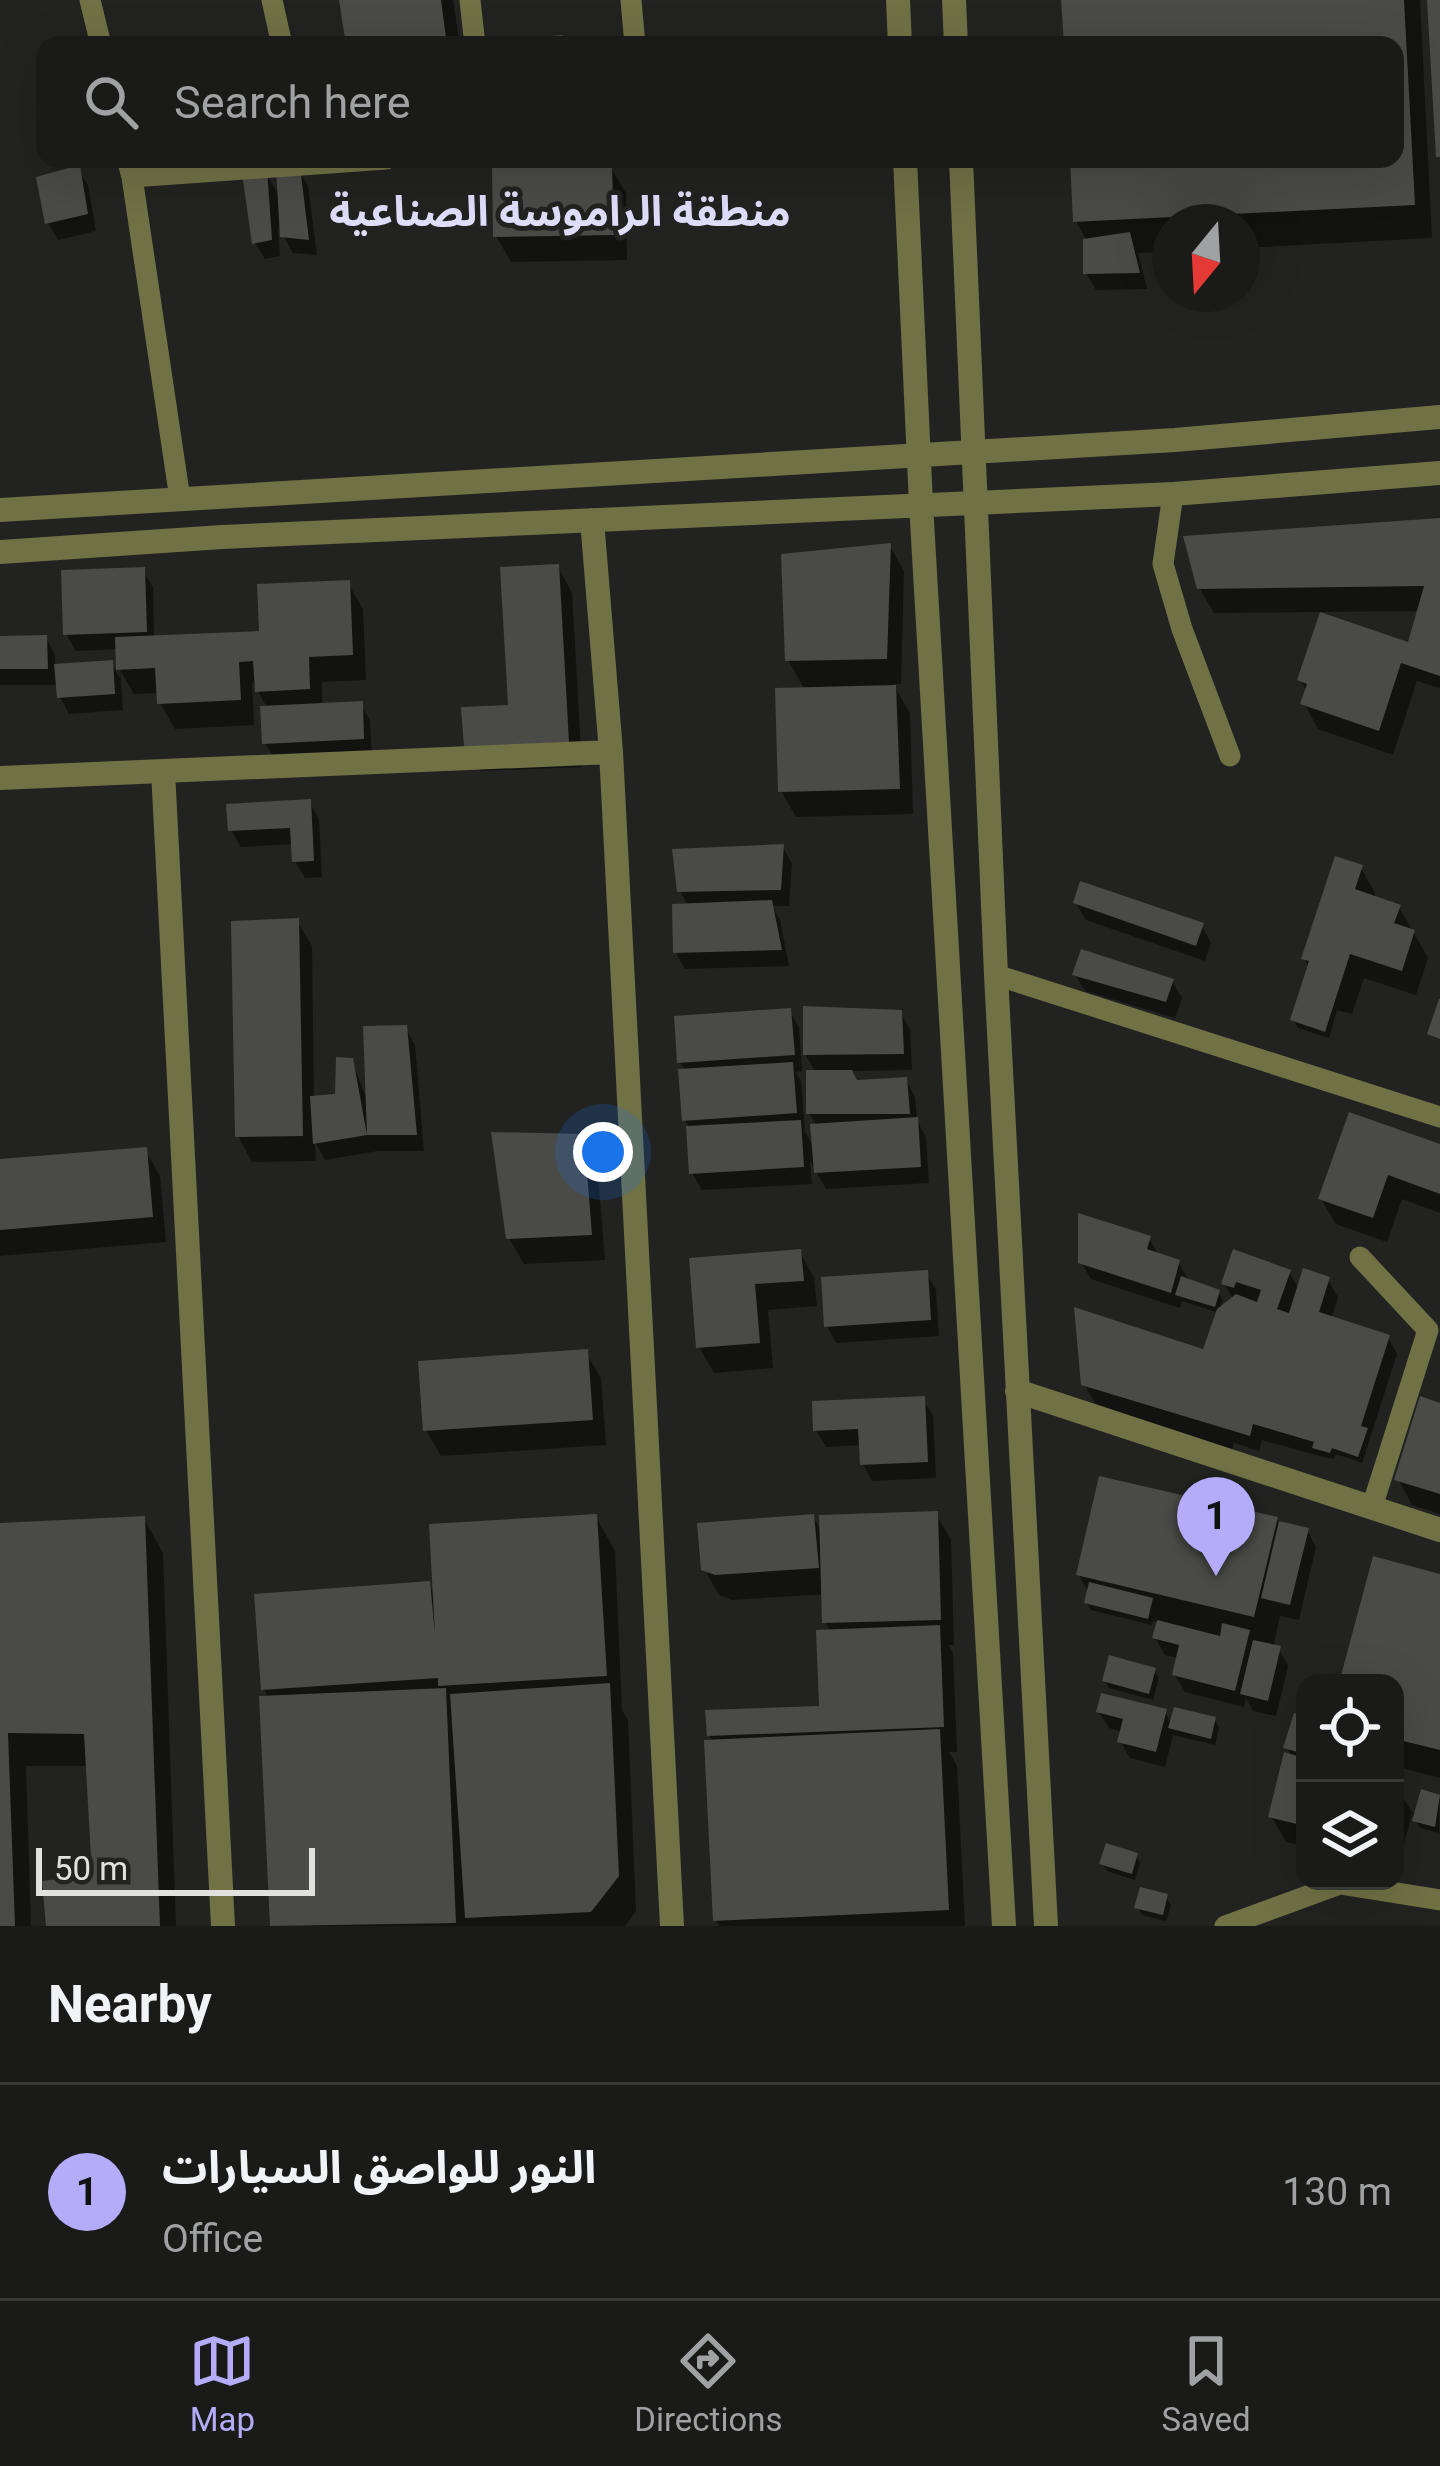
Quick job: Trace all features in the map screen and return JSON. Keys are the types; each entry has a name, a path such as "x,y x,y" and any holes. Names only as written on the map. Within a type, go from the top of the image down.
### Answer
{"street":[{"path":"898,0 900,36"},
{"path":"954,0 956,36"},
{"path":"905,168 1004,1926"},
{"path":"961,168 996,975 1046,1926"},
{"path":"0,510 1175,440 1440,417"},
{"path":"0,552 975,500 1173,494 1440,473"},
{"path":"592,520 611,752 672,1926"},
{"path":"0,778 611,752"},
{"path":"163,771 224,1926"},
{"path":"1017,1391 1440,1530"}],"lane":[{"path":"90,0 99,36"},
{"path":"272,0 280,36"},
{"path":"470,0 474,36"},
{"path":"632,0 634,36"},
{"path":"130,168 180,500"},
{"path":"1173,494 1163,564 1230,756"},
{"path":"996,975 1440,1117"},
{"path":"1360,1257 1428,1330 1372,1507"},
{"path":"1226,1926 1340,1884 1440,1900"}],"building":[{"path":"339,0 441,0 446,36 345,36"},
{"path":"1061,0 1404,0 1415,205 1260,213 1260,204 1152,204 1152,218 1073,222 1070,168 1404,168 1404,36 1063,36"},
{"path":"1427,0 1440,0 1440,157 1436,157"},
{"path":"80,168 88,214 45,224 36,177"},
{"path":"276,168 300,168 309,240 280,237"},
{"path":"492,168 612,168 614,235 493,237"},
{"path":"267,169 272,240 252,244 242,173"},
{"path":"1130,232 1140,273 1083,274 1083,239"},
{"path":"1440,518 1440,676 1401,663 1379,731 1300,704 1307,684 1297,680 1320,612 1408,642 1424,586 1197,589 1183,536"},
{"path":"891,543 887,659 785,661 781,554"},
{"path":"559,564 569,742 464,747 461,707 508,705 500,567"},
{"path":"145,567 147,632 63,635 61,570"},
{"path":"350,580 353,655 309,657 310,689 255,692 253,661 239,662 241,700 157,704 155,668 116,670 115,637 259,631 257,584"},
{"path":"47,635 48,669 0,669 0,636"},
{"path":"113,660 115,694 57,698 54,664"},
{"path":"896,685 900,789 778,792 775,688"},
{"path":"363,701 364,739 262,744 260,706"},
{"path":"311,799 314,861 292,862 290,828 228,831 226,804"},
{"path":"784,844 781,890 677,892 672,849"},
{"path":"1335,856 1363,865 1355,889 1401,905 1394,923 1415,930 1402,971 1350,954 1325,1032 1290,1020 1309,961 1301,959"},
{"path":"1080,881 1204,923 1196,946 1073,903"},
{"path":"772,900 782,950 673,953 672,904"},
{"path":"299,918 303,1136 235,1137 231,921"},
{"path":"1081,949 1174,979 1166,1002 1072,975"},
{"path":"1440,999 1440,1039 1427,1034"},
{"path":"803,1006 902,1010 904,1054 803,1055"},
{"path":"791,1008 795,1055 677,1063 674,1016"},
{"path":"407,1025 417,1135 367,1135 363,1026"},
{"path":"336,1057 353,1058 367,1135 313,1144 310,1096 335,1094"},
{"path":"793,1062 797,1113 682,1121 678,1069"},
{"path":"806,1070 852,1070 857,1080 907,1077 910,1114 806,1114"},
{"path":"1349,1112 1440,1144 1440,1194 1388,1175 1373,1218 1318,1199"},
{"path":"918,1117 921,1167 814,1173 810,1124"},
{"path":"801,1120 804,1167 689,1174 686,1126"},
{"path":"491,1132 584,1134 592,1235 506,1239"},
{"path":"147,1147 153,1217 0,1230 0,1159"},
{"path":"1078,1213 1151,1236 1147,1249 1180,1260 1171,1293 1078,1263"},
{"path":"801,1249 804,1281 755,1284 760,1343 696,1348 689,1258"},
{"path":"1233,1249 1291,1270 1277,1309 1289,1313 1303,1268 1330,1277 1319,1312 1390,1335 1361,1426 1368,1428 1358,1457 1332,1448 1330,1453 1312,1448 1314,1442 1253,1424 1250,1436 1081,1385 1074,1307 1203,1349 1217,1309 1236,1294 1257,1302 1261,1290 1236,1282 1234,1288 1221,1284"},
{"path":"928,1270 931,1320 824,1327 821,1277"},
{"path":"1181,1276 1220,1290 1215,1307 1175,1295"},
{"path":"588,1349 593,1420 423,1431 418,1361"},
{"path":"925,1396 928,1462 860,1465 858,1429 813,1431 812,1401"},
{"path":"1420,1396 1440,1403 1440,1494 1394,1480"},
{"path":"1099,1476 1278,1517 1254,1617 1076,1575"},
{"path":"938,1511 941,1620 822,1623 819,1515"},
{"path":"597,1514 607,1676 438,1686 438,1678 261,1690 254,1594 430,1581 435,1635 429,1524"},
{"path":"814,1514 819,1568 715,1575 701,1570 697,1523"},
{"path":"145,1516 160,1926 46,1926 42,1881 92,1875 84,1734 8,1733 15,1926 0,1926 0,1523"},
{"path":"1279,1521 1309,1528 1290,1605 1261,1598"},
{"path":"1373,1556 1440,1574 1440,1750 1404,1741 1404,1674 1341,1674"},
{"path":"1089,1582 1153,1598 1148,1619 1084,1603"},
{"path":"1157,1620 1220,1636 1222,1623 1250,1630 1235,1691 1172,1675 1179,1645 1152,1638"},
{"path":"940,1625 944,1727 707,1736 705,1710 819,1706 816,1630"},
{"path":"1253,1640 1281,1646 1268,1701 1240,1694"},
{"path":"1109,1655 1156,1668 1149,1694 1102,1681"},
{"path":"610,1683 619,1876 591,1912 465,1918 450,1694"},
{"path":"446,1688 456,1923 270,1926 259,1696"},
{"path":"1101,1693 1167,1709 1156,1752 1117,1742 1123,1719 1096,1712"},
{"path":"1174,1707 1216,1717 1211,1739 1168,1728"},
{"path":"1294,1713 1296,1714 1296,1752 1283,1748"},
{"path":"940,1729 949,1910 713,1921 704,1740"},
{"path":"1284,1752 1296,1755 1296,1824 1268,1817"},
{"path":"1421,1789 1440,1795 1435,1827 1412,1821"},
{"path":"1106,1843 1138,1853 1132,1874 1099,1864"},
{"path":"1140,1887 1168,1894 1163,1915 1134,1908"}],"place":[{"name":"النور للواصق السيارات","path":"1216,1576"}],"district":[{"name":"منطقة الراموسة الصناعية","path":"560,211"}]}
